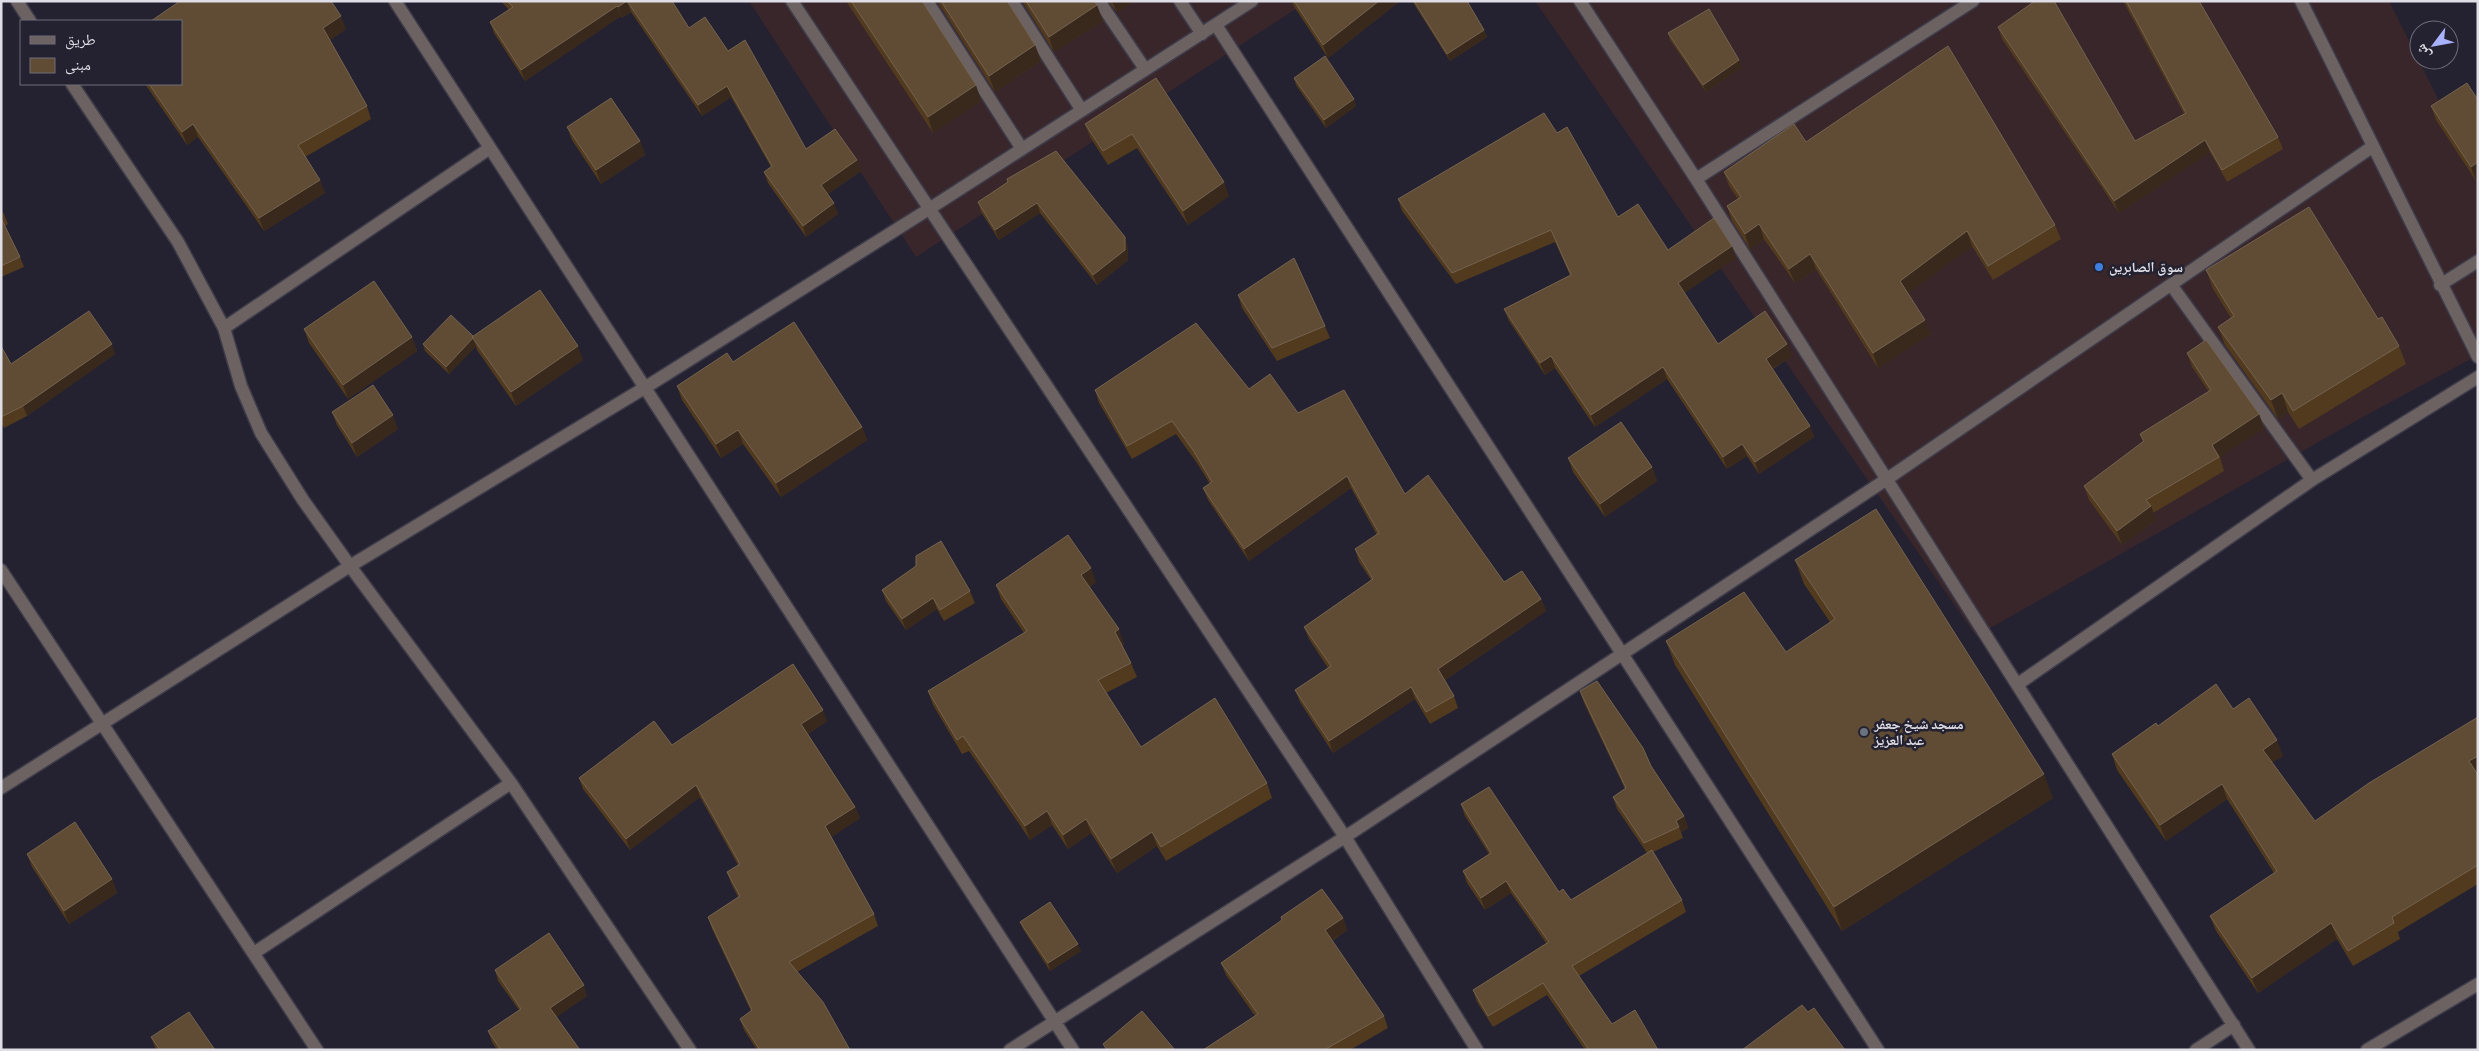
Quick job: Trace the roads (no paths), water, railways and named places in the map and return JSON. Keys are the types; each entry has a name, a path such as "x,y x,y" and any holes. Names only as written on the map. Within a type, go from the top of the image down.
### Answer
{"street":[{"path":"17,1 29,20"},
{"path":"395,1 1074,1050"},
{"path":"792,1 1345,837 1477,1050"},
{"path":"927,1 1022,150"},
{"path":"1012,1 1081,110"},
{"path":"1099,1 1145,69"},
{"path":"1180,1 1202,34"},
{"path":"1,788 350,566 646,387 929,209 1252,1"},
{"path":"1580,1 1696,179 2249,1050"},
{"path":"1696,179 1973,1"},
{"path":"2301,1 2440,285 2478,357"},
{"path":"1216,25 1878,1050"},
{"path":"73,85 178,242 224,328 240,386 261,433 303,500 511,783 690,1050"},
{"path":"1010,1050 1345,837 1887,479 2172,286 2372,147"},
{"path":"224,328 490,148"},
{"path":"2440,285 2478,261"},
{"path":"2172,286 2312,480"},
{"path":"2018,684 2312,480 2478,377"},
{"path":"1,570 103,722 317,1050"},
{"path":"254,953 511,783"},
{"path":"2368,1050 2478,984"},
{"path":"2196,1050 2234,1025"}],"place":[{"name":"سوق الصابرين","path":"2099,267"},
{"name":"مسجد شيخ جعفر عبد العزيز","path":"1864,732"}]}
